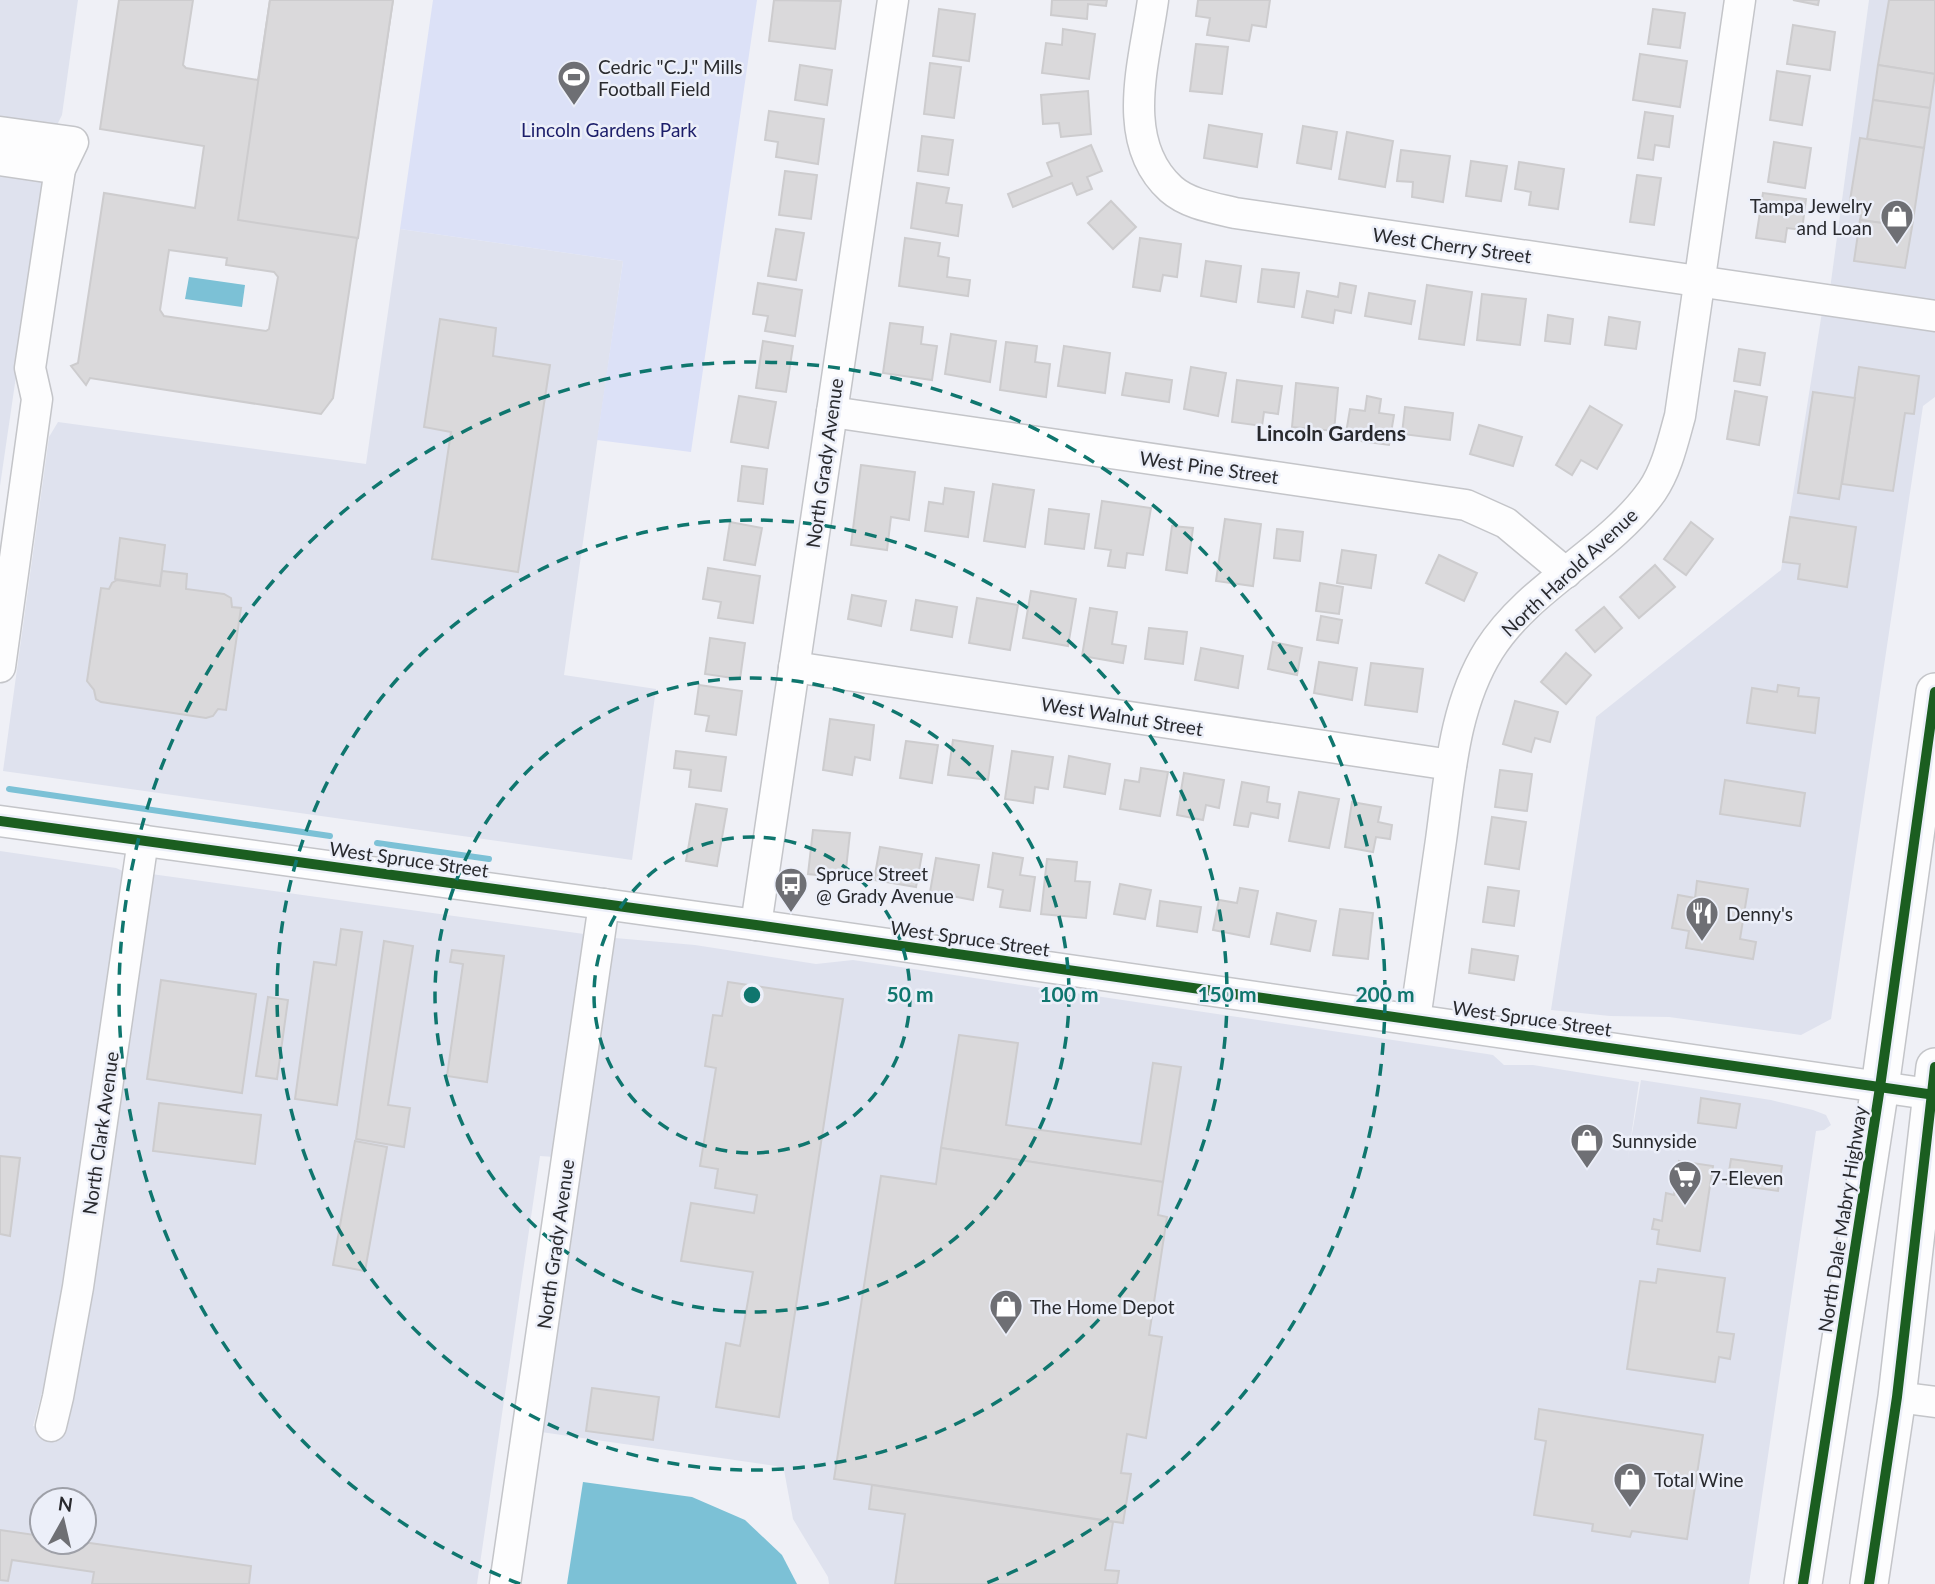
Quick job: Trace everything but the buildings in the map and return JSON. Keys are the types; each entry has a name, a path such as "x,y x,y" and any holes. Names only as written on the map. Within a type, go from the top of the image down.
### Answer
{"main road":[{"name":"North Dale Mabry Highway","path":"1804,1584 1880,1087 1935,692"},
{"path":"1869,1584 1897,1397 1934,1085"}],"street":[{"name":"North Grady Avenue","path":"756,925 893,0"},
{"name":"West Cherry Street","path":"1153,0 1139,102 1140,131 1146,154 1172,190 1200,205 1236,214 1935,316"},
{"name":"North Harold Avenue","path":"1415,1019 1451,765 1462,708 1488,652 1508,623 1629,519 1654,489 1668,456 1680,416 1740,0"},
{"path":"0,132 66,156"},
{"path":"0,160 66,156"},
{"path":"0,667 37,399 30,368 66,156"},
{"name":"West Pine Street","path":"832,412 1466,505 1506,523 1566,573"},
{"name":"West Walnut Street","path":"794,667 1451,765"},
{"name":"West Spruce Street","path":"0,821 756,925 1880,1087 1934,1085"},
{"name":"North Clark Avenue","path":"51,1426 78,1287 143,839"},
{"name":"North Grady Avenue","path":"505,1584 604,904"},
{"path":"1897,1397 1935,1402"}],"shaded area":[{"path":"0,0 78,0 62,115 57,125 0,122"},
{"path":"1869,0 1935,0 1935,304 1830,289"},
{"path":"0,171 40,179 44,185 0,486"},
{"path":"400,229 623,261 564,675 656,689 632,860 3,771 49,437 58,422 366,464"},
{"path":"1822,312 1935,330 1935,397 1923,406 1831,1019 1801,1035 1669,1017 1610,1016 1551,1010 1596,717 1781,570"},
{"path":"0,851 116,868 125,872 63,1314 33,1426 63,1431 144,873 584,934 587,944 555,1157 540,1156 477,1584 0,1584"},
{"path":"615,938 695,945 816,964 853,960 1487,1054 1493,1055 1504,1065 1533,1065 1639,1082 1628,1158 1641,1080 1771,1100 1826,1115 1831,1125 1816,1131 1749,1584 829,1584 828,1577 793,1519 784,1470 776,1466 541,1432 608,956"}],"green space":[{"name":"Lincoln Gardens Park","path":"433,0 757,0 691,452 597,440 623,261 400,229"}],"water":[{"path":"189,277 245,285 242,307 185,299"},
{"path":"583,1482 692,1497 745,1520 782,1555 797,1584 567,1584"}],"waterway":[{"path":"9,789 330,836"},
{"path":"377,843 489,859"}],"cycle path":[{"path":"1803,1584 1880,1087 1935,692"},
{"path":"0,821 756,925 1935,1095"},
{"path":"1869,1584 1897,1397 1935,1067"}],"place":[{"name":"Cedric \"C.J.\" Mills Football Field","path":"574,107"},
{"name":"Tampa Jewelry and Loan","path":"1897,246"},
{"name":"Spruce Street @ Grady Avenue","path":"791,914"},
{"name":"Denny's","path":"1702,943"},
{"name":"Sunnyside","path":"1587,1170"},
{"name":"7-Eleven","path":"1685,1207"},
{"name":"The Home Depot","path":"1006,1336"},
{"name":"Total Wine","path":"1630,1509"}],"district":[{"name":"Lincoln Gardens","path":"1331,432"}]}
